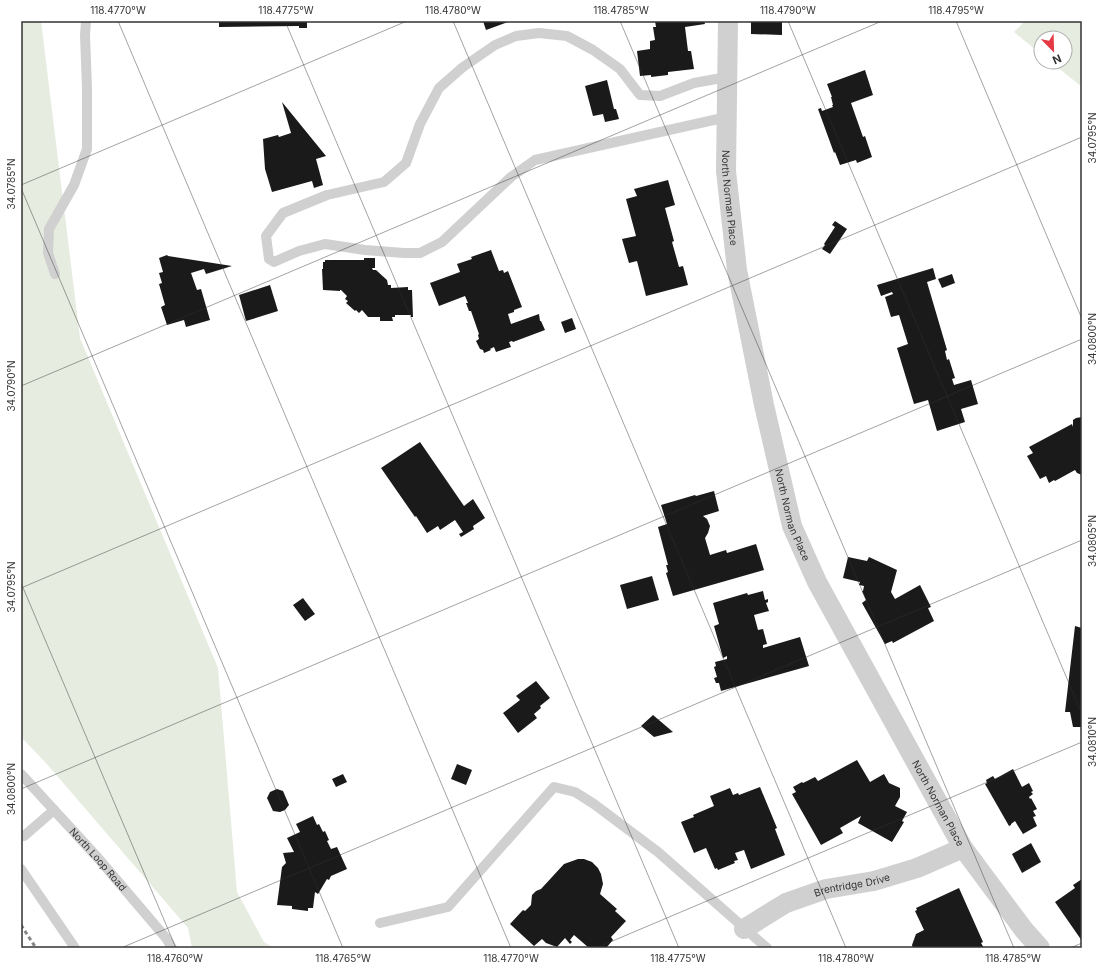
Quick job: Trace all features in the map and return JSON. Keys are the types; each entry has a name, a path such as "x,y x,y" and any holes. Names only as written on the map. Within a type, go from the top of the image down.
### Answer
{"street":[{"name":"North Norman Place","path":"728,21 726,171 737,270 764,405 792,526 817,582 963,848 1024,930 1040,948"},
{"name":"Brentridge Drive","path":"744,929 786,903 826,889 874,882 916,868 963,848"}],"lane":[{"path":"55,274 48,253 49,229 74,185 87,149 86,21"},
{"path":"727,77 694,83 660,96 640,95 620,69 593,50 567,36 539,33 516,36 495,44 463,67 439,88 420,124 406,163 384,182 327,195 283,213 266,236 269,259 274,262 299,251 325,244 365,250 404,253 420,252 442,242 511,177 535,160 727,117"},
{"name":"North Loop Road","path":"21,774 98,858 166,938 172,948"},
{"path":"380,923 448,907 554,788 574,792 594,804 658,852 767,948"},
{"path":"24,836 54,810"},
{"path":"21,869 75,948"}],"shaded area":[{"path":"21,21 41,21 80,338 218,668 237,892 264,942 274,948 192,948 188,928 46,763 21,737"},
{"path":"1025,21 1082,21 1082,87 1061,70 1073,70 1073,30 1033,30 1033,47 1014,32"}],"building":[{"path":"219,21 307,21 307,28 299,28 299,26 219,27"},
{"path":"483,21 511,21 486,30"},
{"path":"655,21 704,21 705,24 685,27 688,51 691,51 694,69 668,72 668,75 651,77 651,75 640,76 637,51 650,49 650,41 655,40 653,27 656,27"},
{"path":"751,21 782,21 782,35 751,34"},
{"path":"865,70 873,95 851,103 872,157 857,163 856,160 840,165 818,109 821,108 822,111 833,107 832,97 827,84"},
{"path":"607,80 614,109 616,109 619,119 605,122 603,114 593,116 585,86"},
{"path":"282,102 326,156 316,159 323,185 314,188 312,181 272,192 265,169 263,139 278,135 279,137 291,133"},
{"path":"668,180 675,205 665,208 679,267 683,266 688,285 646,296 637,261 629,263 622,239 636,236 626,199 637,196 634,189"},
{"path":"835,221 847,229 830,254 822,249 835,227 832,225"},
{"path":"491,250 499,271 503,270 504,273 508,271 522,307 508,314 511,324 539,314 540,321 545,330 513,342 509,342 511,347 496,352 494,347 484,353 476,341 479,339 479,334 471,311 469,311 466,303 468,303 465,296 439,306 430,283 460,272 457,264"},
{"path":"167,255 232,266 206,274 204,269 191,273 197,290 201,289 210,320 186,327 184,320 167,325 161,307 165,305 159,284 162,283 159,273 163,272 159,258"},
{"path":"364,258 375,258 375,268 372,268 373,270 376,270 387,280 388,285 391,285 391,288 408,287 408,290 412,290 413,317 411,317 411,315 395,315 395,317 392,317 393,321 380,321 380,317 368,317 362,310 359,313 356,310 355,311 346,303 348,301 345,299 347,296 341,290 323,290 322,269 323,262 325,262 325,260 364,260"},
{"path":"933,268 936,279 927,282 947,350 945,351 947,360 949,359 955,378 952,379 954,385 971,380 978,404 961,409 965,422 937,431 928,400 914,404 897,348 908,344 899,315 891,317 885,297 893,294 892,292 881,296 877,285"},
{"path":"952,274 955,283 942,288 938,279"},
{"path":"270,285 278,311 246,321 239,295"},
{"path":"572,318 576,329 565,333 561,322"},
{"path":"1082,417 1082,475 1077,473 1075,470 1049,483 1046,476 1040,479 1027,456 1033,453 1029,447 1072,424 1073,427 1073,420"},
{"path":"420,442 464,506 473,499 485,518 473,526 474,529 461,537 459,534 463,532 455,520 440,530 438,526 427,533 381,468"},
{"path":"714,491 719,511 703,516 707,519 710,526 705,538 710,555 726,550 727,553 756,544 764,570 673,596 666,573 668,572 666,565 668,565 658,527 667,524 661,505"},
{"path":"848,557 867,561 869,557 897,570 891,592 895,599 920,585 931,607 928,608 934,621 893,643 892,641 885,644 862,603 866,600 862,591 864,586 859,585 860,582 843,578"},
{"path":"652,576 659,600 627,609 620,585"},
{"path":"763,591 765,600 768,599 768,602 766,603 769,611 754,615 758,630 763,629 767,644 763,645 763,648 800,637 809,666 721,691 719,683 716,683 714,678 717,677 714,667 716,666 715,662 727,659 727,656 723,658 714,626 719,624 713,603 747,593 748,595"},
{"path":"303,598 315,614 305,621 293,605"},
{"path":"1075,626 1082,628 1082,727 1073,727 1070,712 1065,712"},
{"path":"536,681 550,698 540,706 541,708 534,714 537,718 518,733 503,713 520,700 516,696"},
{"path":"653,715 673,732 654,737 641,726"},
{"path":"857,760 870,782 884,774 889,783 900,788 900,797 895,806 907,812 902,821 904,822 892,842 858,823 861,816 840,828 843,833 821,845 792,794 796,792 793,787 815,777 818,781"},
{"path":"457,764 472,770 466,785 451,779"},
{"path":"1013,769 1022,787 1029,783 1033,794 1029,797 1037,809 1033,811 1036,816 1033,817 1037,826 1023,834 1015,821 1009,826 985,784 987,783 986,780 993,776 995,779"},
{"path":"343,774 347,782 336,787 332,779"},
{"path":"760,787 777,828 775,829 785,855 751,869 744,850 735,853 738,860 734,861 735,863 718,870 717,868 715,869 706,848 694,853 681,822 714,806 710,796 730,788 733,795 738,793 739,795"},
{"path":"277,789 283,791 289,805 285,810 280,812 273,811 267,798 270,792"},
{"path":"313,816 317,825 319,824 323,832 325,831 329,840 327,841 331,849 337,847 347,869 331,876 329,880 327,879 318,894 315,892 313,908 308,908 308,911 292,909 292,906 277,905 282,867 286,863 283,853 294,852 287,838 300,832 296,824"},
{"path":"1031,843 1041,862 1022,873 1012,854"},
{"path":"578,859 584,859 592,862 598,868 603,884 600,894 617,909 615,911 626,921 611,937 613,940 606,948 589,948 574,935 570,940 572,942 570,944 565,938 557,947 546,943 542,939 534,946 510,924 523,910 525,911 531,905 532,895 541,889 564,864"},
{"path":"1082,879 1082,941 1055,902 1075,888 1073,885"},
{"path":"959,888 983,942 981,943 984,948 913,948 912,945 916,934 924,930 915,911 917,910 916,908"}],"railway":[{"path":"21,925 36,948"}]}
